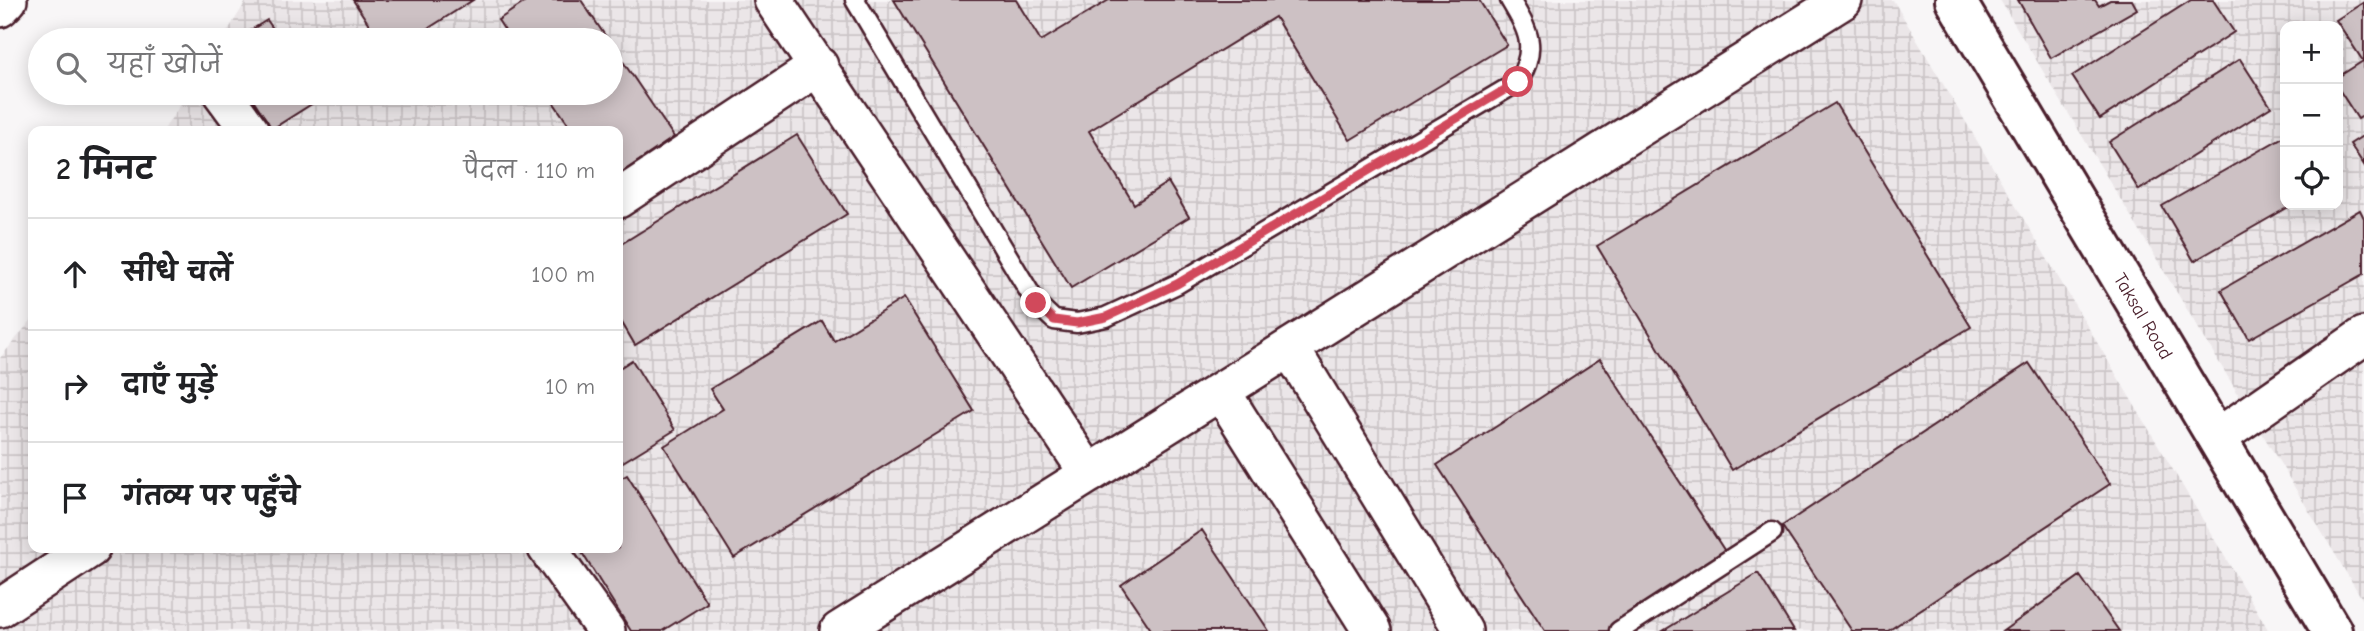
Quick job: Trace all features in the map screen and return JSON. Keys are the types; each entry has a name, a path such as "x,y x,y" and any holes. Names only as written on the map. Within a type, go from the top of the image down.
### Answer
{"street":[{"path":"0,8 8,0"},
{"path":"774,0 1089,474"},
{"path":"839,631 1843,0"},
{"name":"Taksal Road","path":"1955,0 2332,631"},
{"path":"623,196 819,66"},
{"path":"231,105 246,126"},
{"path":"2217,439 2364,336"},
{"path":"1290,348 1463,631"},
{"path":"1221,391 1372,631"},
{"path":"0,608 83,553"},
{"path":"551,553 606,631"},
{"path":"0,618 8,631"}],"lane":[{"path":"855,0 1036,303 1054,320 1077,323 1106,317 1177,284 1518,82 1530,63 1530,42 1524,23 1510,0"},
{"path":"1619,631 1772,532"}],"shaded area":[{"path":"247,0 1893,0 2269,631 0,631 0,358 28,324 28,553 623,553 623,126 166,126 180,105 623,105 623,28 230,28"},
{"path":"2000,0 2364,0 2364,602"}],"building":[{"path":"353,0 473,0 429,28 367,28 370,26"},
{"path":"528,0 581,0 600,28 503,28 498,20"},
{"path":"894,0 1016,0 1041,41 1109,0 1479,0 1507,45 1350,140 1275,17 1089,131 1134,204 1168,182 1189,217 1071,288"},
{"path":"2018,0 2095,0 2099,6 2110,0 2132,0 2137,9 2051,58"},
{"path":"2191,0 2213,0 2234,32 2100,119 2072,76"},
{"path":"2364,2 2364,115 2358,119 2343,96 2343,74 2363,61 2343,31 2343,21 2336,20"},
{"path":"267,20 273,28 254,28"},
{"path":"2240,59 2271,107 2139,190 2109,142"},
{"path":"623,62 674,137 623,172 623,126 570,126 555,105 623,105"},
{"path":"1835,103 1971,327 1732,470 1597,246"},
{"path":"257,105 310,105 277,126 270,126"},
{"path":"797,135 847,214 635,345 623,325 623,243"},
{"path":"2364,135 2364,165 2350,144"},
{"path":"2280,139 2280,210 2283,210 2194,261 2162,206"},
{"path":"2360,210 2364,218 2364,274 2249,339 2221,290"},
{"path":"904,298 974,411 734,558 664,446 723,409 710,389 822,321 834,341"},
{"path":"1600,359 1728,556 1611,631 1545,631 1437,465"},
{"path":"632,360 675,430 623,462 623,366"},
{"path":"2029,363 2110,484 1888,631 1852,631 1782,526"},
{"path":"627,475 707,603 662,631 631,631 582,553 623,553 623,477"},
{"path":"1202,530 1269,631 1152,631 1121,585"},
{"path":"1758,573 1794,631 1663,631"},
{"path":"2080,576 2119,631 2003,631"}],"route":[{"path":"1036,303 1054,320 1077,323 1106,317 1177,284 1518,82"}]}
